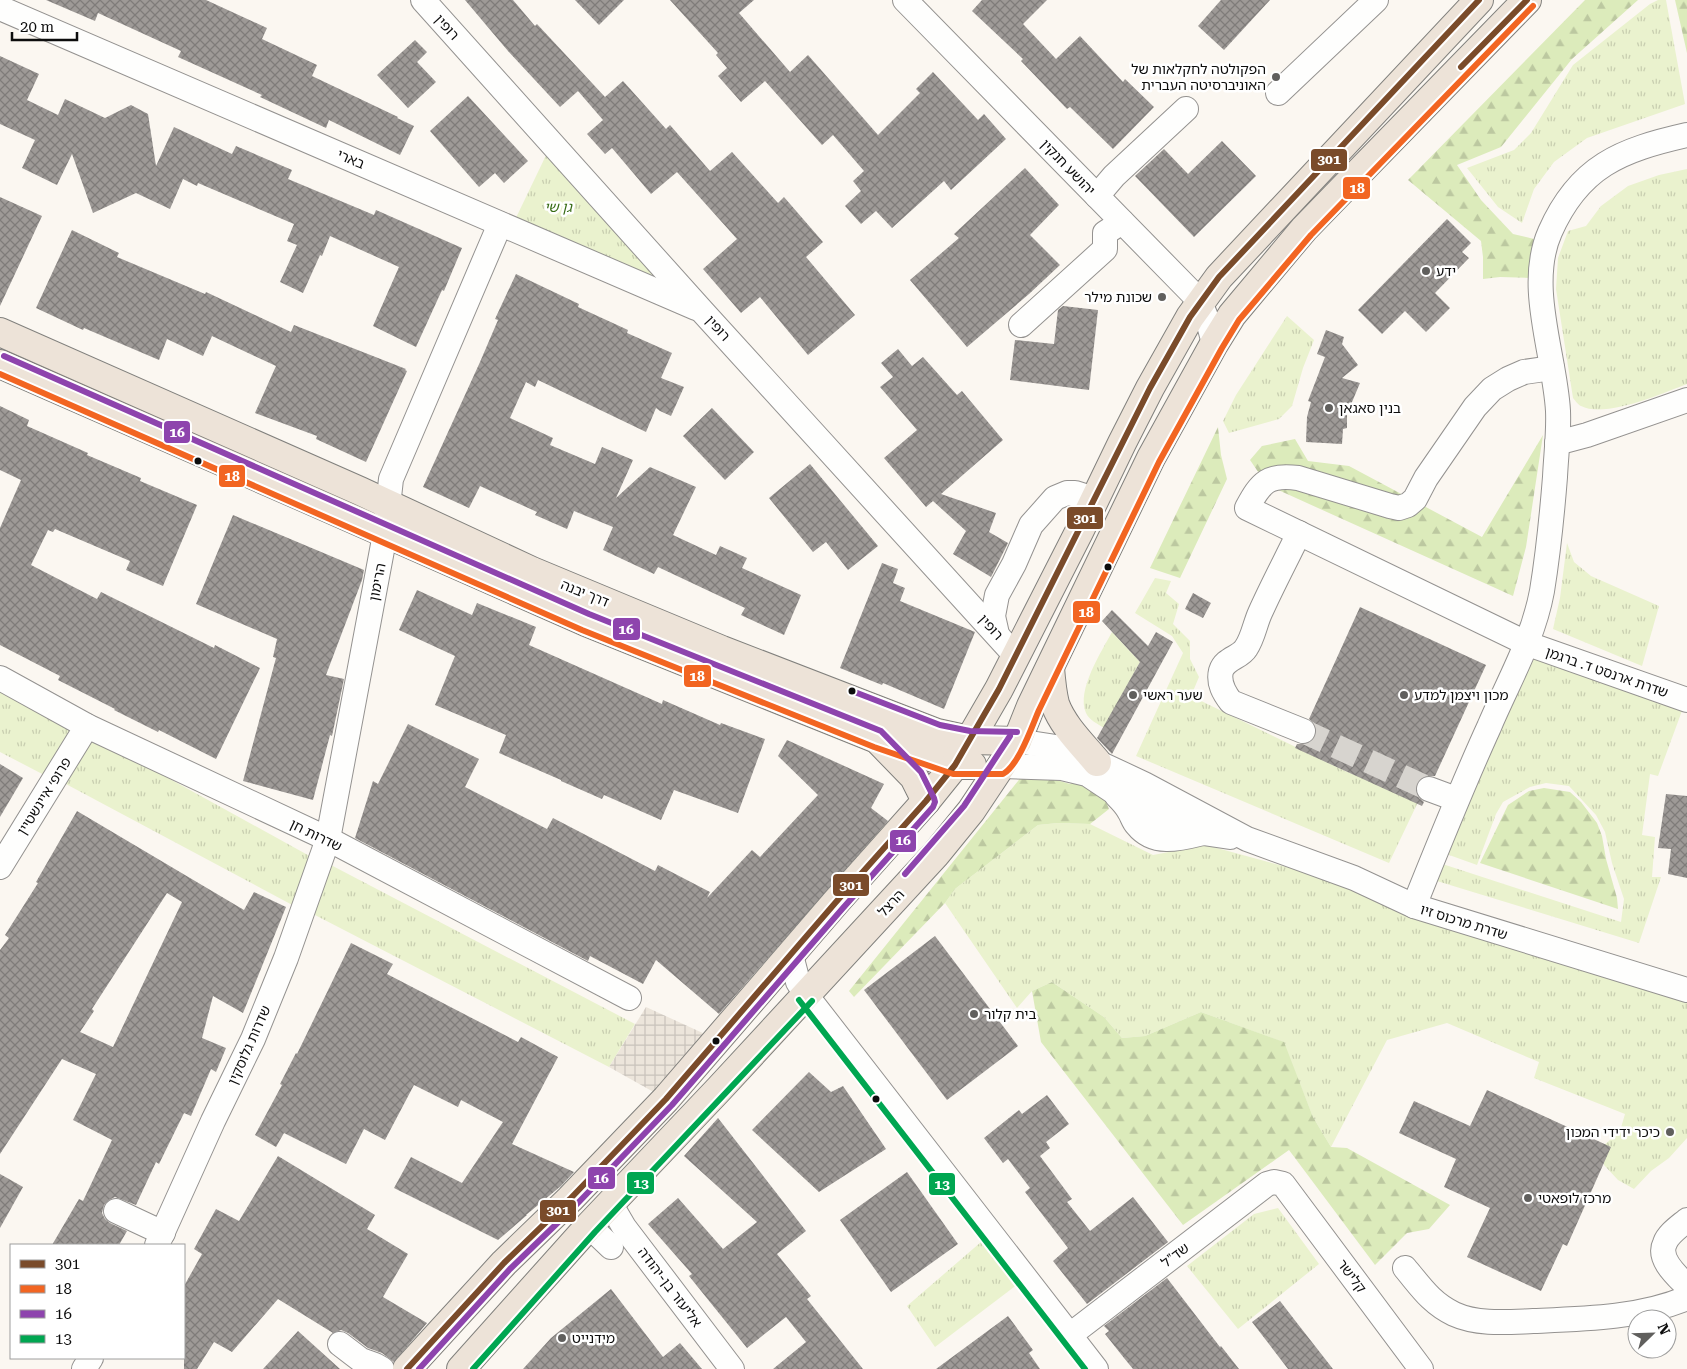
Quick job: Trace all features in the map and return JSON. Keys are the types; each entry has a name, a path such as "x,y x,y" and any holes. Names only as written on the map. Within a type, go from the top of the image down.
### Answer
{"main road":[{"path":"407,1369 504,1263 570,1199 666,1099 926,801 955,765 999,689 1150,388 1200,302 1219,277 1479,0"},
{"name":"הרצל","path":"461,1369 589,1226 806,995 972,811 1017,741 1151,458 1232,315 1304,230 1377,152 1526,0"},
{"name":"דרך יבנה","path":"0,332 360,491 532,571 722,650 937,733 969,740 1017,741"},
{"name":"דרך יבנה","path":"0,364 586,622 877,739 955,765 1001,766"},
{"path":"1050,668 1053,692 1060,715 1097,762"},
{"path":"877,739 914,777 926,801"}],"street":[{"name":"רופין","path":"422,0 1015,655"},
{"name":"יהושע חנקין","path":"905,0 1200,302 1209,324 1214,344"},
{"path":"1278,93 1376,0"},
{"name":"בארי","path":"0,8 702,311"},
{"path":"1097,196 1114,176 1186,108"},
{"path":"1414,906 1456,799 1500,700 1528,644 1542,593 1552,515 1558,413 1542,307 1541,266 1544,247 1567,200 1586,178 1616,156 1687,134"},
{"path":"1021,325 1105,249 1105,233 1122,222"},
{"name":"הרימון","path":"328,839 385,534 391,479 500,224"},
{"name":"שדרת ארנסט ד. ברגמן","path":"1552,368 1524,372 1492,389 1475,407 1426,478 1415,500 1408,505 1399,508 1298,478 1276,477 1267,480 1260,487 1247,508 1528,644 1687,700"},
{"path":"1557,444 1606,429 1687,400"},
{"path":"997,634 993,616 997,596 1014,564 1031,525 1055,498 1067,493 1075,493 1094,499"},
{"path":"1299,534 1260,613 1247,648 1225,664 1221,672 1221,684 1224,693 1231,702 1303,731"},
{"name":"שדרות חן","path":"0,678 87,726 328,839 629,998"},
{"name":"פרופ׳ איינשטיין","path":"0,867 87,726"},
{"name":"שדרת מרכוס זיו","path":"1017,741 1056,747 1097,762 1144,784 1247,839 1354,878 1414,906 1687,990"},
{"name":"שדרת מרכוס זיו","path":"1001,766 1062,768 1087,774 1145,809 1203,834 1247,839"},
{"path":"1429,789 1456,799"},
{"name":"שדרות גלוסקין","path":"160,1239 252,1039 286,958 328,839"},
{"path":"791,954 798,982 806,995 1096,1369"},
{"name":"שד\"ל","path":"1070,1335 1267,1184 1274,1182 1284,1184"},
{"name":"קלישר","path":"1284,1184 1421,1369"},
{"name":"אליעזר בן-יהודה","path":"610,1204 719,1363"},
{"path":"116,1211 160,1239"},
{"path":"1687,1220 1665,1241 1663,1249 1670,1268 1687,1286"},
{"path":"589,1226 611,1247"},
{"path":"1405,1268 1435,1303 1456,1314 1476,1321 1563,1320 1606,1316 1659,1308 1687,1298"},
{"path":"340,1344 368,1366"}],"green space":[{"path":"1585,0 1638,0 1572,59 1501,147 1457,165 1481,200 1513,234 1534,239 1532,278 1500,277 1483,279 1481,241 1408,180"},
{"path":"1658,0 1666,0 1685,104 1587,138 1554,162 1534,189 1522,223 1498,207 1467,168 1514,150 1531,133 1573,65 1650,4"},
{"path":"1675,0 1687,0 1687,53"},
{"name":"גן שי","path":"550,147 683,296 513,224"},
{"path":"1687,169 1687,384 1619,407 1591,409 1581,406 1573,398 1556,289 1558,258 1568,231 1586,226 1601,206 1628,186 1659,175"},
{"path":"1287,316 1314,340 1303,368 1292,406 1279,419 1229,433 1223,421 1236,395"},
{"path":"1218,427 1221,455 1227,479 1180,578 1150,568"},
{"path":"1543,435 1526,547 1513,596 1267,485 1250,460 1262,446 1295,439 1308,461 1349,466 1482,537"},
{"path":"1567,543 1574,562 1591,576 1659,606 1642,666 1553,629 1560,598"},
{"path":"1155,578 1171,581 1166,593 1179,604 1173,624 1190,641 1190,659 1199,677 1191,696 1345,771 1419,800 1389,863 1136,756 1183,653 1172,636 1135,613"},
{"path":"1112,632 1140,662 1104,728 1087,715 1084,693 1097,660"},
{"path":"1515,646 1686,700 1658,776 1650,774 1642,835 1655,837 1652,877 1661,877 1639,943 1414,874 1421,857 1621,922 1624,899 1612,863 1605,832 1596,815 1569,786 1546,783 1530,787 1503,802 1496,814 1477,865 1427,847"},
{"path":"0,686 79,727 48,777 0,752"},
{"path":"92,736 315,859 296,907 64,783"},
{"path":"1026,771 1070,784 1082,778 1100,787 1109,809 1090,824 1058,823 1038,825 955,889 945,903 854,997 849,991"},
{"path":"1544,788 1570,792 1581,802 1597,823 1602,836 1618,909 1480,863 1508,805 1529,791"},
{"path":"1058,823 1090,824 1153,855 1206,845 1320,876 1687,991 1687,1138 1669,1158 1651,1171 1634,1189 1618,1180 1604,1165 1601,1148 1620,1131 1625,1114 1534,1078 1539,1062 1447,1023 1387,1040 1331,1147 1313,1117 1283,1042 1201,1012 1145,1036 1122,1038 1104,1017 1052,982 1032,991 1017,1008 945,903 955,889 1038,825"},
{"path":"329,864 635,1024 609,1067 313,914"},
{"path":"1052,982 1104,1017 1122,1038 1145,1036 1201,1012 1284,1042 1313,1117 1331,1147 1347,1148 1450,1205 1429,1229 1407,1233 1375,1265 1289,1150 1183,1225 1041,1042 1032,991"},
{"path":"1278,1208 1319,1264 1238,1329 1187,1266 1254,1214"},
{"path":"981,1242 1018,1284 935,1347 907,1306"}],"shaded area":[{"path":"646,1007 718,1040 666,1099 609,1067"}],"building":[{"path":"46,0 206,0 267,28 262,39 317,65 312,76 414,126 400,155 329,120 326,128 260,97 262,95 178,57 181,51 98,13 95,21"},
{"path":"465,0 513,0 535,26 537,24 605,97 623,81 666,129 670,125 710,171 732,152 778,203 784,197 823,242 806,257 855,315 808,355 760,297 741,313 703,269 737,239 677,172 651,194 612,148 605,154 587,134 603,120 578,91 560,107 508,51"},
{"path":"575,0 624,0 599,25"},
{"path":"670,0 754,0 739,13 790,72 808,55 878,135 920,93 916,89 933,72 978,120 984,114 1006,139 951,190 944,181 892,228 876,211 861,224 845,206 861,191 853,181 864,171 833,135 822,145 765,81 741,102 718,76 727,68 716,55 718,53"},
{"path":"982,0 1047,0 1023,24 1056,59 1080,36 1123,82 1125,79 1154,107 1113,149 1070,107 1067,109 1021,61 1023,59 972,11"},
{"path":"1221,0 1270,0 1224,50 1198,26"},
{"path":"415,40 427,52 417,62 436,82 408,108 377,75"},
{"path":"0,56 39,74 27,100 58,115 65,99 105,118 131,105 148,114 156,166 174,127 232,154 236,146 292,170 288,179 374,215 376,210 462,248 444,291 442,290 416,347 373,326 399,267 330,236 303,293 280,282 297,245 287,241 294,224 198,183 197,186 183,179 170,209 136,193 93,213 72,154 57,185 22,168 35,140 0,124"},
{"path":"468,96 528,161 504,183 495,173 479,187 430,131"},
{"path":"1222,141 1256,176 1194,237 1135,176 1164,149 1188,174"},
{"path":"1025,168 1059,205 1030,235 1060,265 967,347 910,280 959,238 954,234"},
{"path":"0,197 42,216 0,306"},
{"name":"ידע","path":"1447,219 1471,243 1462,252 1469,258 1435,293 1450,308 1426,332 1405,311 1382,334 1358,310"},
{"path":"72,230 119,253 117,257 205,294 206,292 291,332 294,325 406,369 407,371 366,462 316,439 317,436 255,413 276,366 212,336 203,356 167,339 159,360 84,328 83,330 36,308"},
{"path":"516,274 579,304 578,307 628,330 627,333 672,353 661,378 684,387 671,416 656,408 646,432 538,380 535,387 526,382 510,418 553,438 550,445 595,464 602,447 633,460 616,498 650,467 696,487 673,535 716,555 720,546 747,558 742,568 801,595 784,635 741,615 745,608 658,567 654,574 603,550 613,527 574,511 567,529 535,515 537,512 480,486 469,508 423,487 480,362 498,320 495,319"},
{"path":"1063,306 1098,310 1089,390 1010,380 1015,340 1054,344 1058,310"},
{"name":"בנין סאגאן","path":"1326,330 1344,337 1342,344 1358,365 1342,378 1360,383 1347,414 1347,428 1343,429 1342,444 1306,442 1307,417 1311,402 1308,401 1325,357 1317,354"},
{"path":"898,349 912,366 923,357 957,395 962,391 1003,440 941,494 996,513 989,532 1008,543 991,577 953,554 966,531 933,501 926,507 884,458 917,430 880,387 893,377 881,363"},
{"path":"0,406 29,420 27,426 141,478 140,481 197,505 163,586 126,570 130,561 55,529 53,532 48,530 31,565 97,599 101,592 214,648 215,645 260,668 216,759 114,710 58,680 60,676 0,645 0,528 21,480 0,470"},
{"path":"712,408 754,452 725,480 683,436"},
{"path":"810,464 878,546 848,570 826,542 813,552 769,498"},
{"path":"233,515 364,570 362,580 326,675 344,679 332,736 330,735 313,800 243,781 276,658 273,657 277,639 196,604"},
{"path":"882,563 898,569 893,583 905,588 900,601 975,632 944,709 883,683 882,685 840,668"},
{"path":"417,590 472,615 477,603 536,627 529,645 662,704 663,700 720,725 721,723 765,739 738,813 674,790 661,820 604,795 602,799 499,753 506,735 435,705 455,656 399,630"},
{"path":"1193,593 1211,603 1203,618 1185,609"},
{"path":"1360,607 1486,665 1435,776 1426,776 1416,784 1416,792 1424,802 1422,806 1295,748 1297,744 1305,744 1316,737 1314,723 1309,719"},
{"name":"שער ראשי","path":"1112,610 1148,646 1156,632 1173,642 1112,754 1097,738 1140,662 1102,621"},
{"path":"408,724 479,759 465,787 547,829 553,818 655,871 658,865 710,892 707,898 752,850 760,857 818,795 778,756 787,740 884,784 871,808 888,821 719,1014 656,960 643,984 590,956 588,961 355,838 373,781 378,784"},
{"path":"0,764 23,778 0,817"},
{"path":"1666,794 1687,796 1687,878 1668,874 1671,849 1658,848"},
{"path":"77,811 244,910 254,892 286,907 243,1013 213,996 202,1038 226,1048 216,1072 211,1069 191,1116 184,1113 159,1164 156,1162 136,1205 115,1197 104,1205 102,1213 105,1219 127,1231 120,1244 53,1244 79,1199 83,1201 112,1140 73,1120 96,1074 62,1059 0,1154 0,950 9,938 5,935 38,883 36,882","holes":["167,893 182,902 113,1047 80,1032 94,1011 92,1009"]},
{"name":"בית קלור","path":"935,936 1018,1046 947,1100 864,990"},
{"path":"351,943 393,964 387,974 518,1042 521,1037 558,1057 512,1144 574,1172 561,1186 498,1240 394,1188 411,1157 462,1183 503,1122 461,1100 458,1107 414,1085 385,1140 364,1129 346,1164 284,1133 276,1147 255,1135 282,1085 280,1084 297,1054"},
{"path":"809,1072 831,1092 843,1086 886,1149 819,1192 752,1130"},
{"name":"מרכז לופאטי","path":"1487,1090 1611,1147 1567,1246 1563,1244 1541,1291 1467,1257 1490,1208 1444,1187 1456,1159 1399,1133 1414,1101 1470,1126"},
{"path":"1047,1095 1069,1124 1046,1142 1050,1148 1040,1156 1072,1199 1067,1202 1090,1231 1133,1197 1168,1242 1087,1304 1053,1261 1068,1248 1025,1192 1030,1188 1008,1159 1003,1163 984,1138 1019,1110 1022,1114"},
{"path":"718,1118 806,1231 777,1254 811,1296 807,1299 863,1369 773,1369 806,1342 786,1317 747,1348 689,1276 692,1274 648,1224 678,1198 723,1249 757,1222 684,1156"},
{"path":"278,1156 375,1215 367,1229 408,1254 383,1297 427,1323 394,1362 382,1353 368,1348 348,1333 341,1330 333,1333 278,1299 232,1352 214,1342 197,1369 184,1369 185,1284 202,1254 194,1249 216,1209 239,1221"},
{"path":"907,1172 958,1244 891,1292 840,1220"},
{"path":"0,1174 23,1187 0,1228"},
{"path":"1167,1278 1239,1369 1133,1369 1105,1334 1109,1331 1104,1326"},
{"path":"611,1289 663,1357 680,1343 702,1369 523,1369 551,1338"},
{"path":"1280,1301 1333,1369 1288,1369 1252,1322"},
{"path":"1008,1316 1033,1350 1029,1353 1040,1369 936,1369"},
{"path":"298,1331 340,1369 263,1369"}],"tunnel":[{"path":"1303,731 1429,789"}],"transit line":[{"name":"301","path":"407,1369 504,1263 570,1199 666,1099 926,801 955,765 999,689 1150,388 1190,317 1219,277 1479,0"},
{"name":"301","path":"1461,67 1527,0"},
{"name":"18","path":"0,374 582,630 874,747 953,774 1003,774 1020,754 1039,710 1159,462 1239,320 1311,235 1533,6"},
{"name":"16","path":"4,356 589,614 881,731 921,772 934,798 933,807 672,1105 576,1205 510,1269 419,1369"},
{"name":"16","path":"852,691 940,725 970,731 1017,732"},
{"name":"16","path":"905,874 964,806 1010,736"},
{"name":"13","path":"799,1000 1085,1369"},
{"name":"13","path":"473,1369 595,1232 812,1001"}],"place":[{"name":"הפקולטה לחקלאות של האוניברסיטה העברית","path":"1276,77"},
{"name":"ידע","path":"1426,271"},
{"name":"שכונת מילר","path":"1162,297"},
{"name":"בנין סאגאן","path":"1329,408"},
{"name":"שער ראשי","path":"1133,695"},
{"name":"מכון ויצמן למדע","path":"1404,695"},
{"name":"בית קלור","path":"974,1014"},
{"name":"כיכר ידידי המכון","path":"1670,1132"},
{"name":"מרכז לופאטי","path":"1528,1198"},
{"name":"מידנייט","path":"562,1338"}]}
